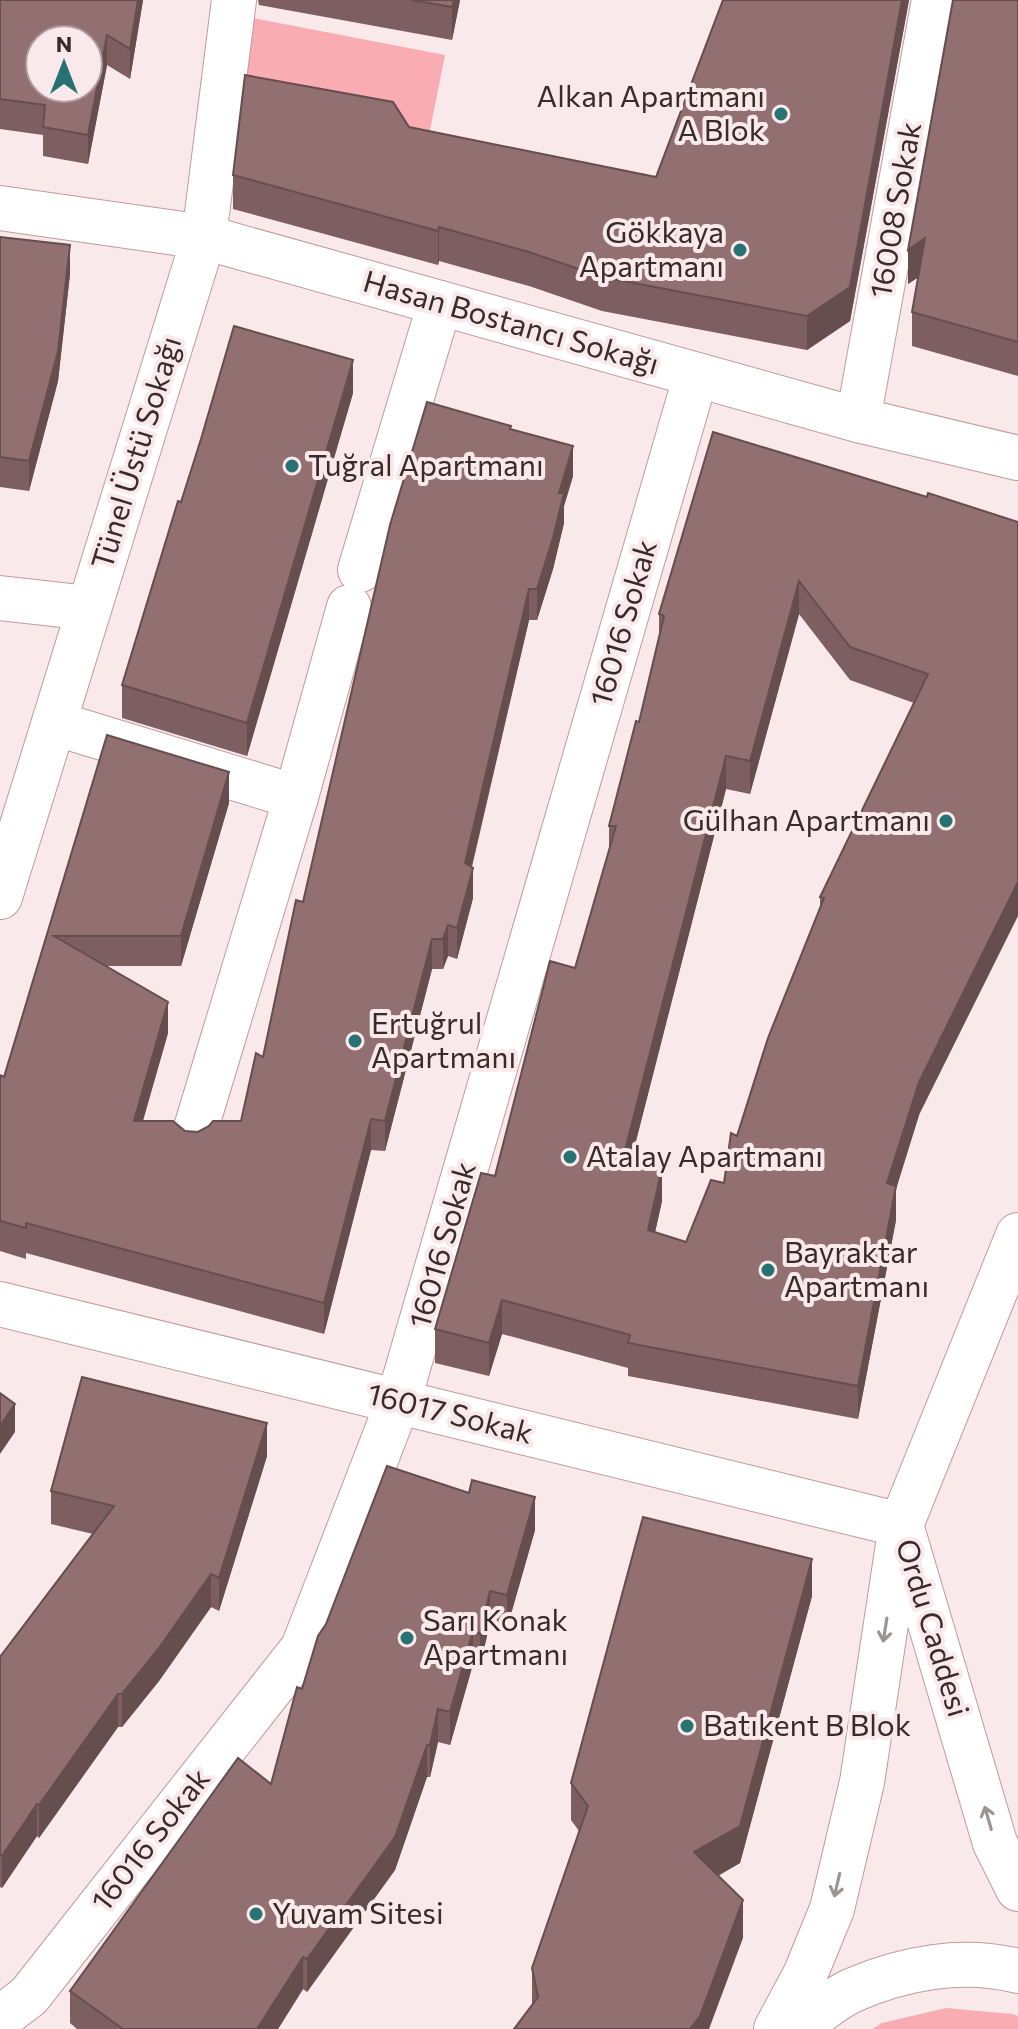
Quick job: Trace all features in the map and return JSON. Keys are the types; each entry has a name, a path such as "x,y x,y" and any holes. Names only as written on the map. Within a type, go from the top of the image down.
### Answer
{"street":[{"name":"Tünel Üstü Sokağı","path":"0,897 204,237 234,0"},
{"name":"16008 Sokak","path":"858,420 934,0"},
{"name":"Hasan Bostancı Sokağı","path":"0,208 204,237 858,420 1018,458"},
{"path":"193,1138 440,303"},
{"name":"16016 Sokak","path":"0,2018 29,1996 303,1648 398,1402 696,375"},
{"path":"0,598 89,608"},
{"path":"54,723 296,797"},
{"name":"Ordu Caddesi","path":"1018,1235 901,1525 995,1843 1018,1889"},
{"name":"16017 Sokak","path":"0,1304 901,1525"},
{"path":"776,2029 805,1975 832,1909 862,1782 901,1525"},
{"path":"796,2029 850,1991 919,1968 992,1965 1018,1971"}],"shaded area":[{"path":"248,17 445,55 429,135 232,97"},
{"path":"946,2008 1013,2014 1018,2016 1018,2029 872,2029 882,2023"}],"building":[{"path":"0,0 138,0 130,49 107,35 104,51 104,24 24,24 24,102 0,99"},
{"path":"412,0 454,0 452,7"},
{"path":"723,0 902,0 850,287 807,316 602,277 529,252 439,227 438,231 233,175 245,75 393,102 409,127 656,177"},
{"path":"953,0 1018,0 1018,342 912,312 925,238 908,250"},
{"path":"38,104 94,104 88,135 43,127 45,105"},
{"path":"0,237 70,245 58,351 29,461 0,457"},
{"path":"234,326 353,360 247,723 122,685"},
{"path":"427,402 573,446 559,493 564,493 553,538 537,589 529,589 465,863 473,868 457,928 448,925 443,939 432,939 385,1121 371,1119 324,1303 26,1223 26,1228 0,1221 0,1075 4,1077 107,735 229,772 181,936 54,936 168,1002 134,1121 173,1121 185,1131 198,1132 213,1121 241,1121 256,1053 263,1057 296,900 303,902 390,525"},
{"path":"713,432 1018,522 1018,882 919,1082 887,1183 896,1186 858,1386 628,1343 630,1335 502,1300 489,1343 435,1329 481,1173 495,1176 550,961 575,968 616,826 609,826 636,721 639,722 664,616 659,614","holes":["799,581 850,647 928,674 820,897 824,898 768,1038 737,1136 731,1133 724,1183 711,1180 686,1242 648,1230 662,1168 623,1158 726,756 750,761"]},
{"path":"82,1377 267,1423 219,1578 211,1574 159,1648 122,1694 118,1694 2,1856 0,1657 114,1506 51,1491"},
{"path":"0,1393 15,1404 0,1426"},
{"path":"387,1466 469,1493 472,1480 535,1497 507,1595 490,1591 480,1634 473,1631 450,1712 438,1709 430,1745 427,1745 395,1837 307,1959 303,1957 257,2029 123,2029 70,1991 238,1758 271,1784 297,1687 302,1689 318,1636 326,1624"},
{"path":"643,1517 812,1559 740,1826 694,1852 743,1900 700,2016 690,2029 514,2029 538,1997 532,1968 588,1806 571,1783"}],"place":[{"name":"Alkan Apartmanı A Blok","path":"781,114"},
{"name":"Gökkaya Apartmanı","path":"740,250"},
{"name":"Tuğral Apartmanı","path":"292,466"},
{"name":"Gülhan Apartmanı","path":"946,821"},
{"name":"Ertuğrul Apartmanı","path":"355,1041"},
{"name":"Atalay Apartmanı","path":"570,1157"},
{"name":"Bayraktar Apartmanı","path":"768,1270"},
{"name":"Sarı Konak Apartmanı","path":"407,1638"},
{"name":"Batıkent B Blok","path":"687,1726"},
{"name":"Yuvam Sitesi","path":"256,1914"}]}
